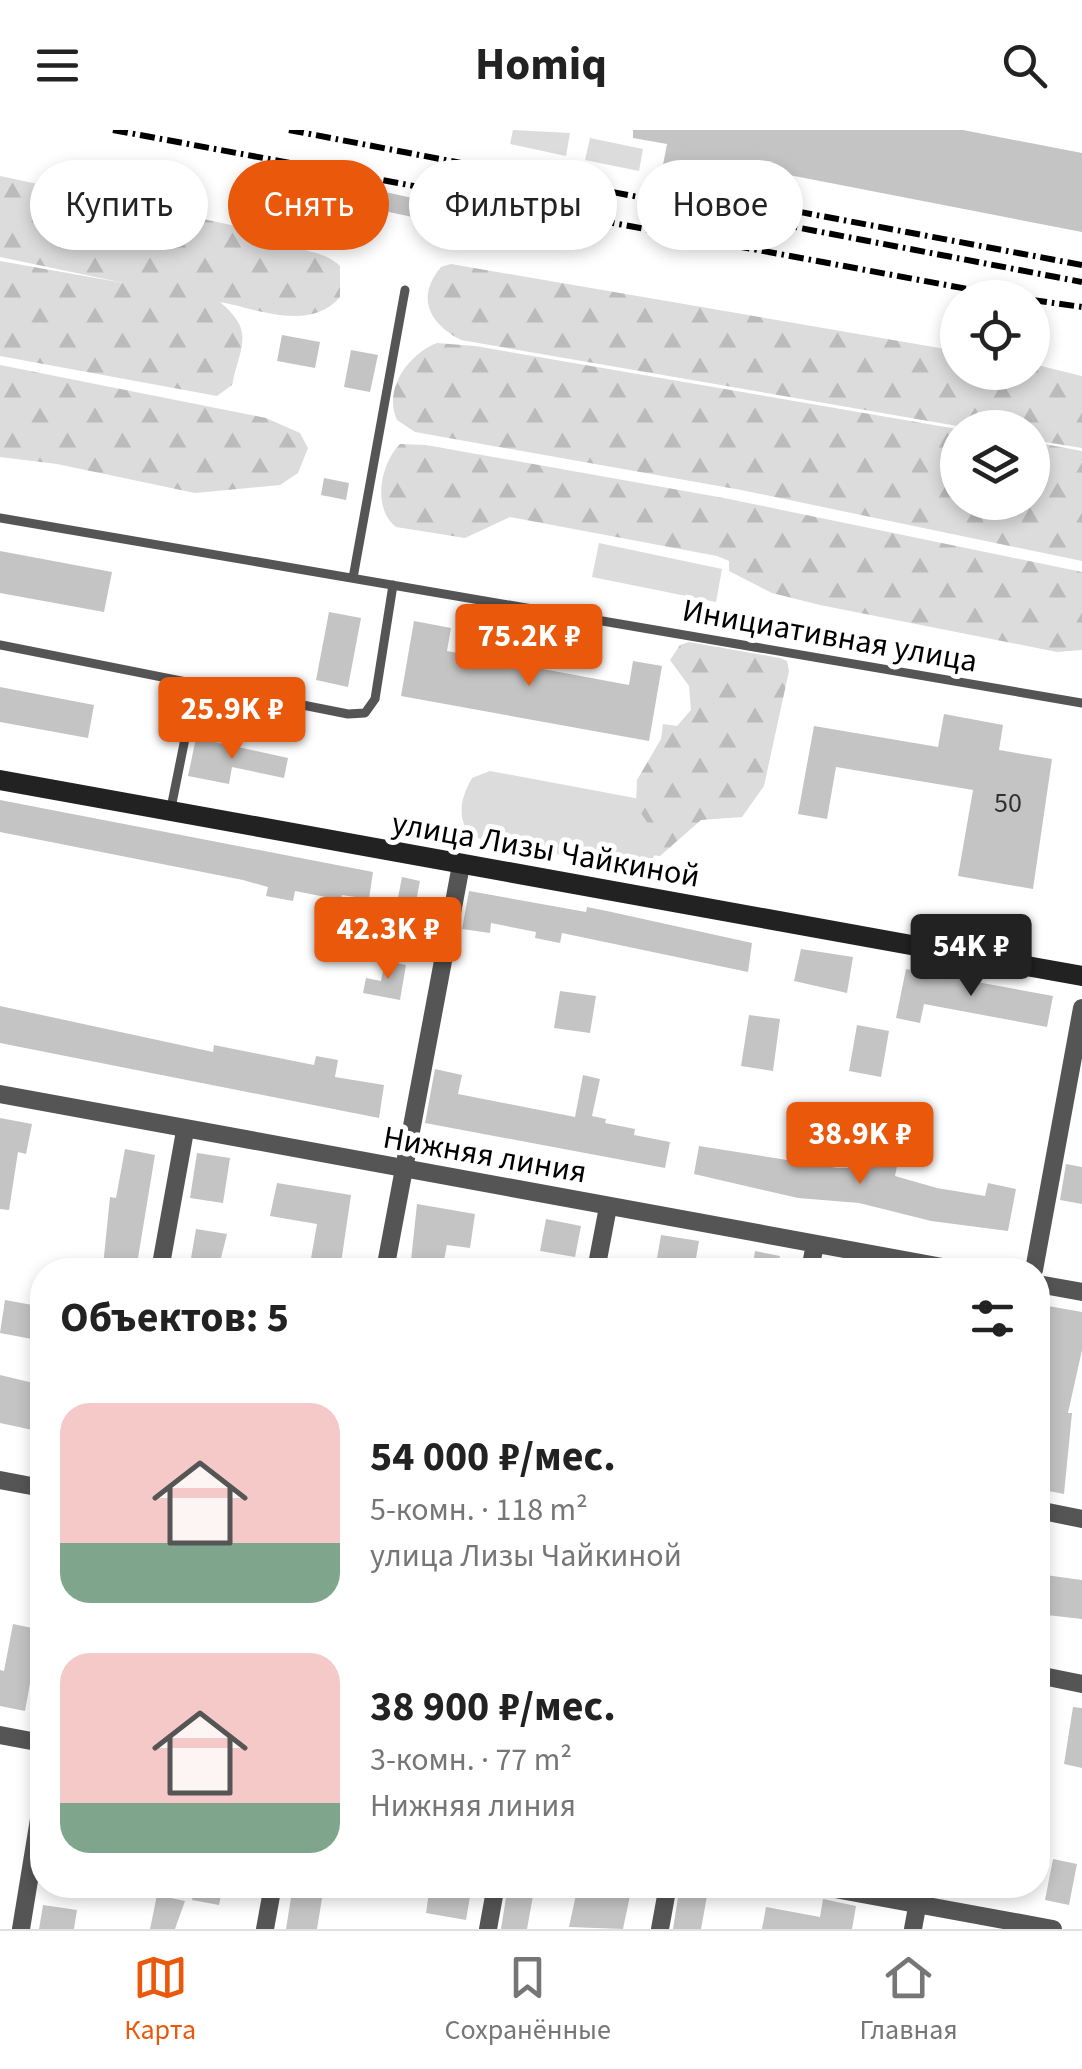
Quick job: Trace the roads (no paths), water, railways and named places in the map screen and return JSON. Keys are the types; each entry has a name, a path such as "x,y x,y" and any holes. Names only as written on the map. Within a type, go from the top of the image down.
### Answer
{"main road":[{"name":"улица Лизы Чайкиной","path":"0,780 1082,976"}],"street":[{"path":"387,1258 461,864"},
{"path":"1036,1258 1082,1008"},
{"name":"Нижняя линия","path":"0,1094 893,1258"},
{"path":"162,1258 185,1131"},
{"path":"598,1258 608,1207"},
{"path":"812,1258 815,1244"},
{"path":"1050,1286 1082,1292"},
{"path":"0,1480 30,1486"},
{"path":"1050,1512 1082,1519"},
{"path":"1050,1677 1082,1684"},
{"path":"0,1735 30,1741"},
{"path":"21,1929 30,1874"},
{"path":"265,1929 271,1898"},
{"path":"488,1929 494,1898"},
{"path":"660,1929 666,1898"},
{"path":"884,1898 1053,1929"},
{"path":"912,1929 918,1898"}],"lane":[{"path":"353,578 405,290"},
{"name":"Инициативная улица","path":"0,518 1082,703"},
{"path":"0,645 348,714 364,713 375,700 393,585"},
{"path":"170,811 196,684"}],"railway":[{"path":"113,130 940,284"},
{"path":"289,130 1082,282"},
{"path":"803,213 1082,265"},
{"path":"1050,303 1082,307"}]}
